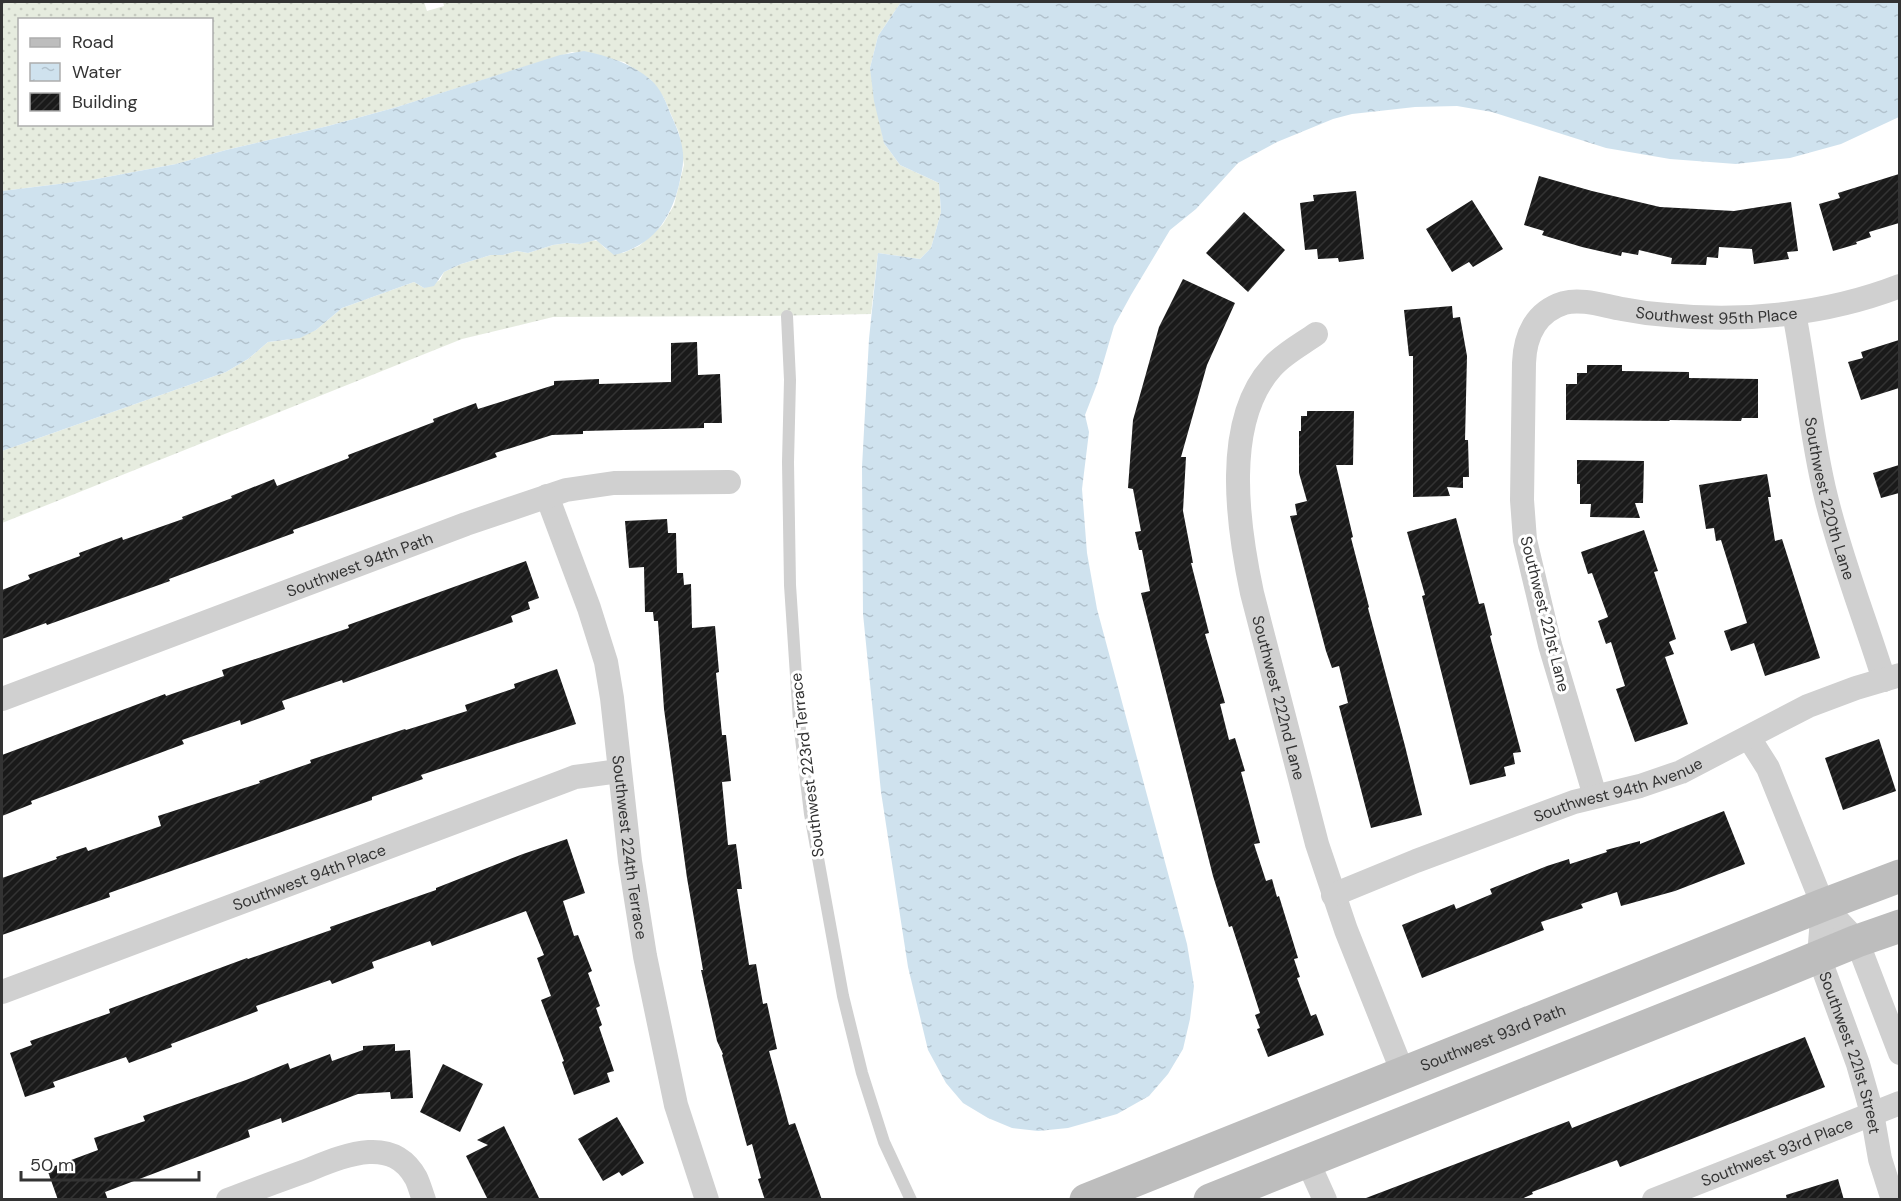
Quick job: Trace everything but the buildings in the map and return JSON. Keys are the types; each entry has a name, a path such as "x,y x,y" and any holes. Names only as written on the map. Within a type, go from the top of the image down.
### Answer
{"street":[{"name":"Southwest 95th Place","path":"1535,322 1555,307 1573,302 1694,318 1746,318 1794,313 1864,297 1899,286"},
{"name":"Southwest 220th Lane","path":"1794,313 1825,495 1842,556 1892,677"},
{"name":"Southwest 221st Lane","path":"1535,322 1526,340 1524,363 1522,500 1525,540 1550,645 1594,796"},
{"name":"Southwest 222nd Lane","path":"1316,334 1273,366 1259,385 1249,407 1239,469 1238,507 1252,593 1317,844 1333,894 1403,1072"},
{"name":"Southwest 94th Path","path":"2,699 466,524 548,496 581,487 614,483 729,482"},
{"name":"Southwest 224th Terrace","path":"548,496 604,654 612,698 619,771 645,956 676,1105 699,1197"},
{"name":"Southwest 94th Avenue","path":"1333,894 1502,828 1594,796 1640,786 1670,776 1712,758 1808,706 1892,677"},
{"name":"Southwest 221st Street","path":"1749,738 1768,768 1823,904 1857,941 1899,1053"},
{"name":"Southwest 94th Place","path":"2,992 575,777 619,771"},
{"name":"Southwest 93rd Path","path":"1086,1200 1823,904 1899,876"},
{"name":"Southwest 221st Street","path":"1823,904 1819,957 1858,1064 1872,1113 1880,1159 1893,1200"},
{"path":"1210,1200 1899,926"},
{"name":"Southwest 93rd Place","path":"1662,1198 1899,1103"},
{"path":"228,1200 353,1154 369,1151 395,1157 403,1162 415,1176 424,1200"},
{"path":"1307,1160 1325,1200"}],"lane":[{"name":"Southwest 223rd Terrace","path":"787,316 790,380 788,472 790,585 799,721 810,814 838,974 862,1073 884,1142 911,1200"}],"shaded area":[{"path":"2,2 424,2 427,11 444,6 443,2 901,2 878,36 870,68 884,143 900,165 939,183 941,212 931,248 920,259 878,253 871,314 553,317 462,339 2,523 2,451 226,372 248,359 268,342 286,340 316,330 342,308 414,282 424,288 440,280 444,272 461,264 491,255 503,255 517,251 528,253 553,245 580,244 591,240 598,241 606,249 623,253 639,246 663,224 674,205 684,165 679,133 664,98 651,80 624,62 572,52 397,107 328,126 176,164 91,180 2,191"}],"water":[{"path":"901,2 1899,2 1899,117 1841,144 1790,158 1736,164 1670,159 1606,148 1492,112 1457,106 1415,107 1352,114 1333,119 1277,142 1238,163 1196,209 1170,230 1114,326 1097,384 1085,415 1089,432 1082,489 1087,553 1097,609 1187,944 1194,986 1183,1049 1168,1074 1149,1096 1117,1114 1068,1128 1038,1131 1012,1128 988,1118 963,1103 946,1083 928,1050 908,967 881,792 863,614 862,467 869,339 878,253 920,259 931,248 941,212 939,183 900,165 884,143 874,101 870,68 878,36"},
{"path":"584,51 619,61 651,80 663,96 680,139 683,162 675,198 664,221 649,238 639,245 614,255 596,240 580,244 567,243 528,253 517,251 503,255 491,255 461,264 444,272 434,286 424,288 414,282 342,308 316,330 300,338 268,342 248,359 226,372 2,451 2,191 91,180 176,164 397,107 560,55"}]}
